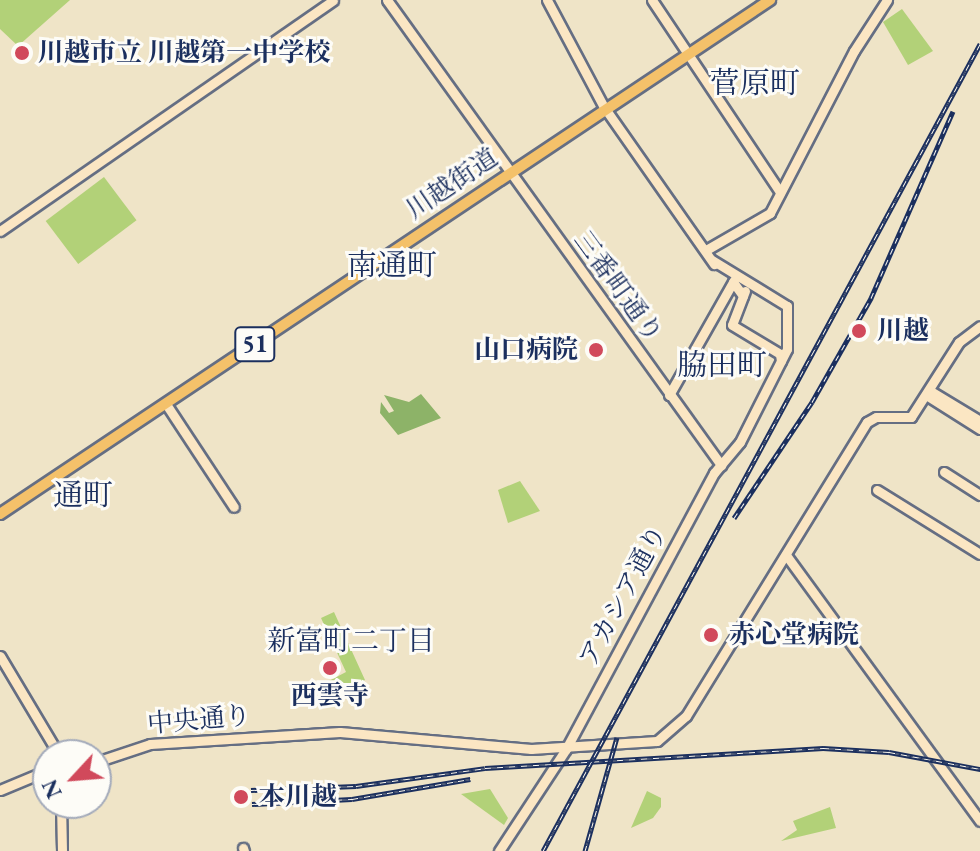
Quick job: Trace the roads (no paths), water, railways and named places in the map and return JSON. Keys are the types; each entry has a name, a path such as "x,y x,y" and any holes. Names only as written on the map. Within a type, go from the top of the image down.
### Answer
{"main road":[{"name":"川越街道","path":"0,514 604,107 770,0"}],"street":[{"path":"0,231 333,0"},
{"name":"三番町通り","path":"387,0 721,465"},
{"path":"547,0 604,107 712,260 742,287 743,296"},
{"path":"652,0 780,192"},
{"path":"706,250 766,217 887,0"},
{"path":"669,395 734,280"},
{"path":"734,280 757,289"},
{"path":"757,289 747,289 733,326 780,354 781,361"},
{"name":"アカシア通り","path":"499,851 566,749 721,465 740,442 787,349 790,309 757,289"},
{"path":"927,393 959,342 980,326"},
{"path":"927,393 980,421"},
{"path":"927,393 980,429"},
{"name":"中央通り","path":"112,757 150,744 308,733 382,732 566,749 641,745 673,730 867,422 876,417 908,418 927,393"},
{"path":"166,404 234,507"},
{"path":"944,472 980,495"},
{"path":"877,490 980,554"},
{"path":"786,555 980,821"},
{"path":"0,656 49,739"},
{"path":"0,790 32,777"},
{"path":"61,819 62,851"}],"railway":[{"path":"543,851 980,44"},
{"path":"734,518 812,402 871,298 953,111"},
{"path":"585,851 617,737"},
{"path":"251,790 356,786 485,768 823,748 889,752 980,769"},
{"path":"252,804 352,799 470,779"}],"place":[{"name":"川越市立 川越第一中学校","path":"22,53"},
{"name":"川越","path":"859,331"},
{"name":"山口病院","path":"596,350"},
{"name":"赤心堂病院","path":"711,635"},
{"name":"西雲寺","path":"330,668"},
{"name":"本川越","path":"241,797"}],"district":[{"name":"菅原町","path":"755,83"},
{"name":"南通町","path":"392,265"},
{"name":"脇田町","path":"722,365"},
{"name":"通町","path":"83,495"},
{"name":"新富町二丁目","path":"351,640"}]}
